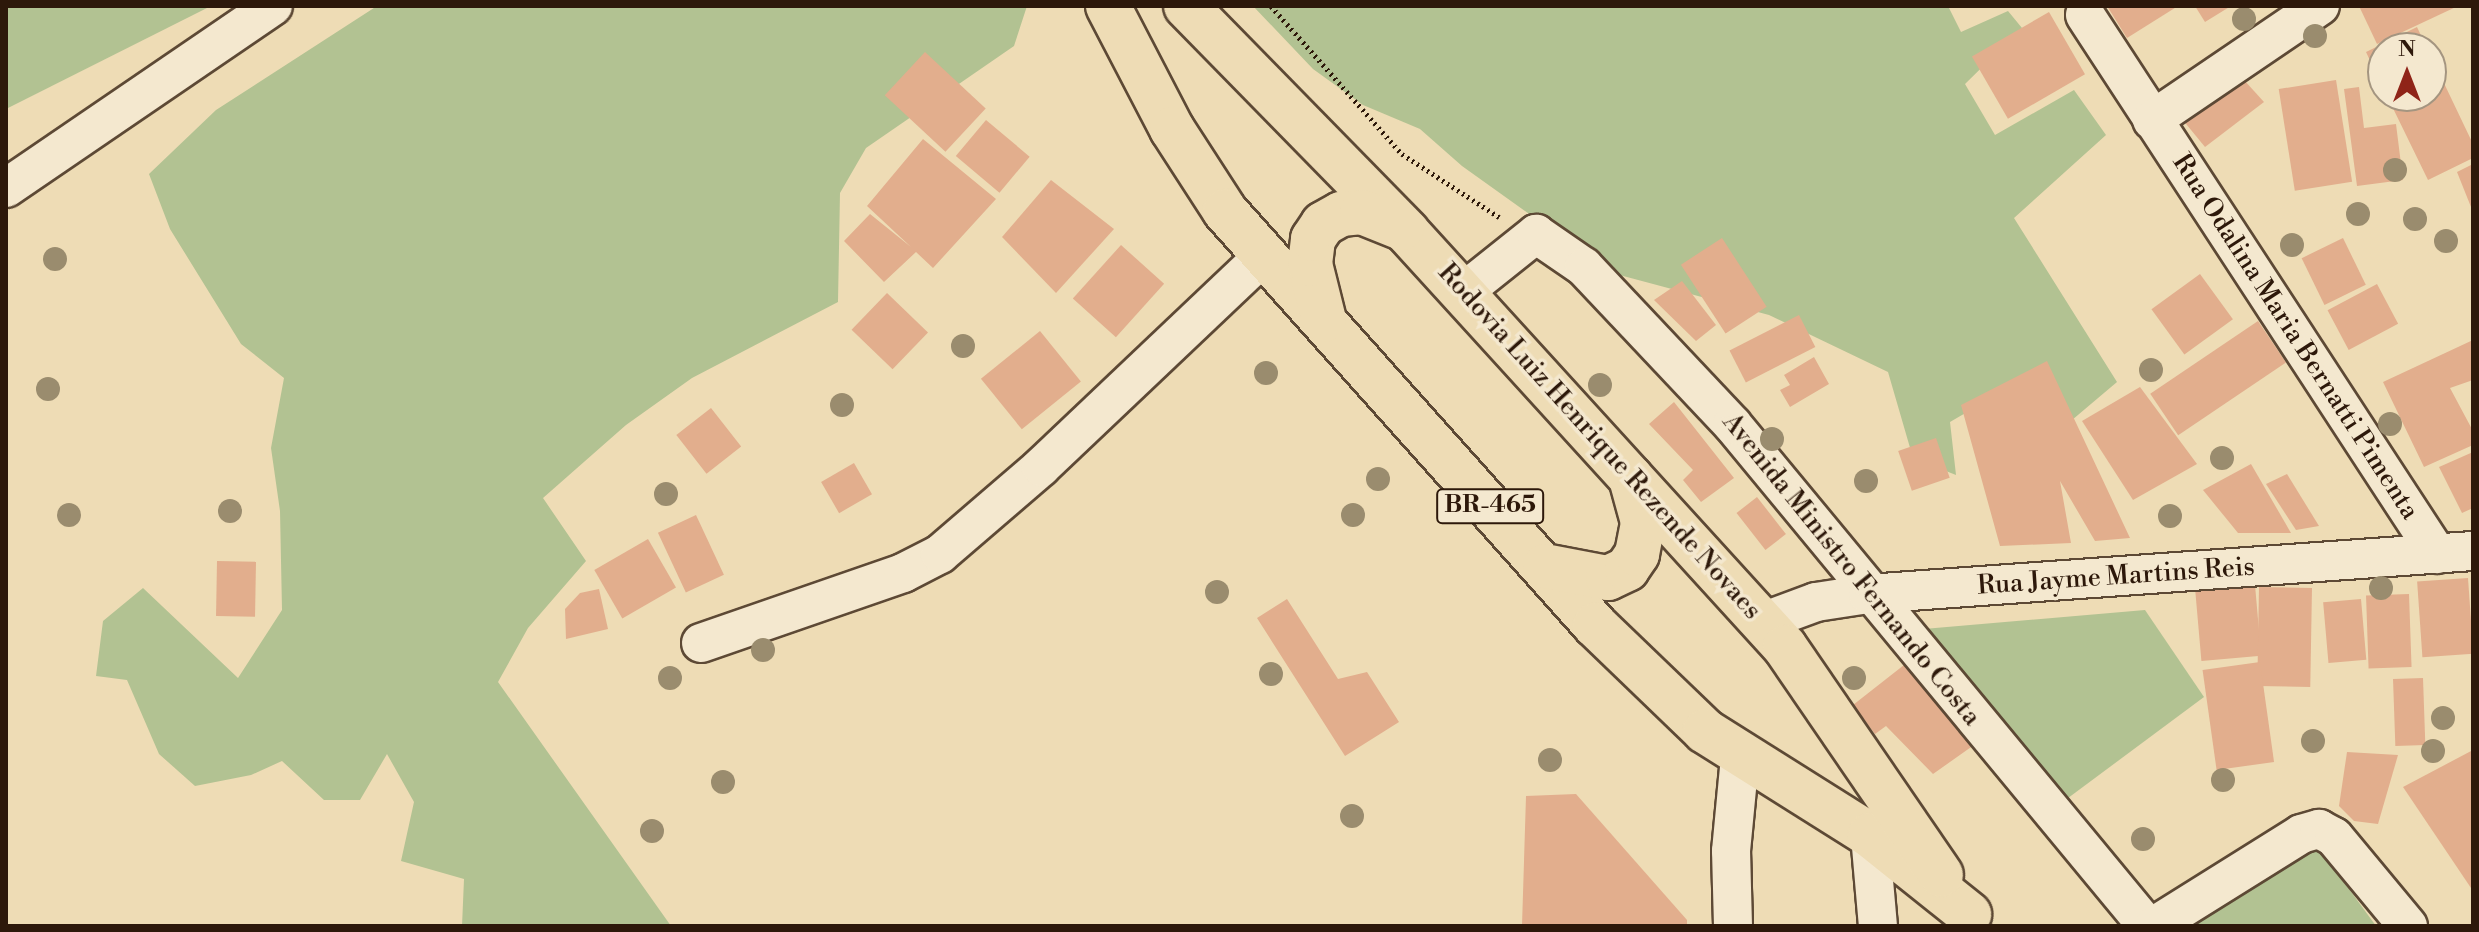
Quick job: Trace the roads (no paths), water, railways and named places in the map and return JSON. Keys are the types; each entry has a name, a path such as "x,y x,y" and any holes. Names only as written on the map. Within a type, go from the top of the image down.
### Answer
{"highway":[{"name":"Rodovia Luiz Henrique Rezende Novaes","path":"1108,6 1172,129 1262,257 1325,322 1664,695 1740,757 1870,835 1974,920"},
{"name":"Rodovia Luiz Henrique Rezende Novaes","path":"1186,6 1407,232 1762,622 1818,693 1974,920"},
{"path":"1325,322 1310,264 1313,239 1323,224 1341,214 1362,212 1407,232"},
{"path":"1545,566 1608,578 1627,569 1637,554 1643,522 1629,475"}],"street":[{"path":"6,188 273,6"},
{"path":"2152,120 2320,6"},
{"name":"Rua Odalina Maria Bernatti Pimenta","path":"2085,15 2152,120 2455,552"},
{"name":"Avenida Ministro Fernando Costa","path":"1462,293 1536,234 1584,267 1700,389 2147,926"},
{"path":"701,643 903,573 940,554 1041,467 1262,257"},
{"name":"Rua Jayme Martins Reis","path":"1762,622 1816,602 1868,594 2455,552"},
{"path":"1733,926 1731,851 1740,757"},
{"path":"2154,926 2301,834 2319,829 2334,837 2408,926"},
{"path":"1870,835 1878,926"}]}
